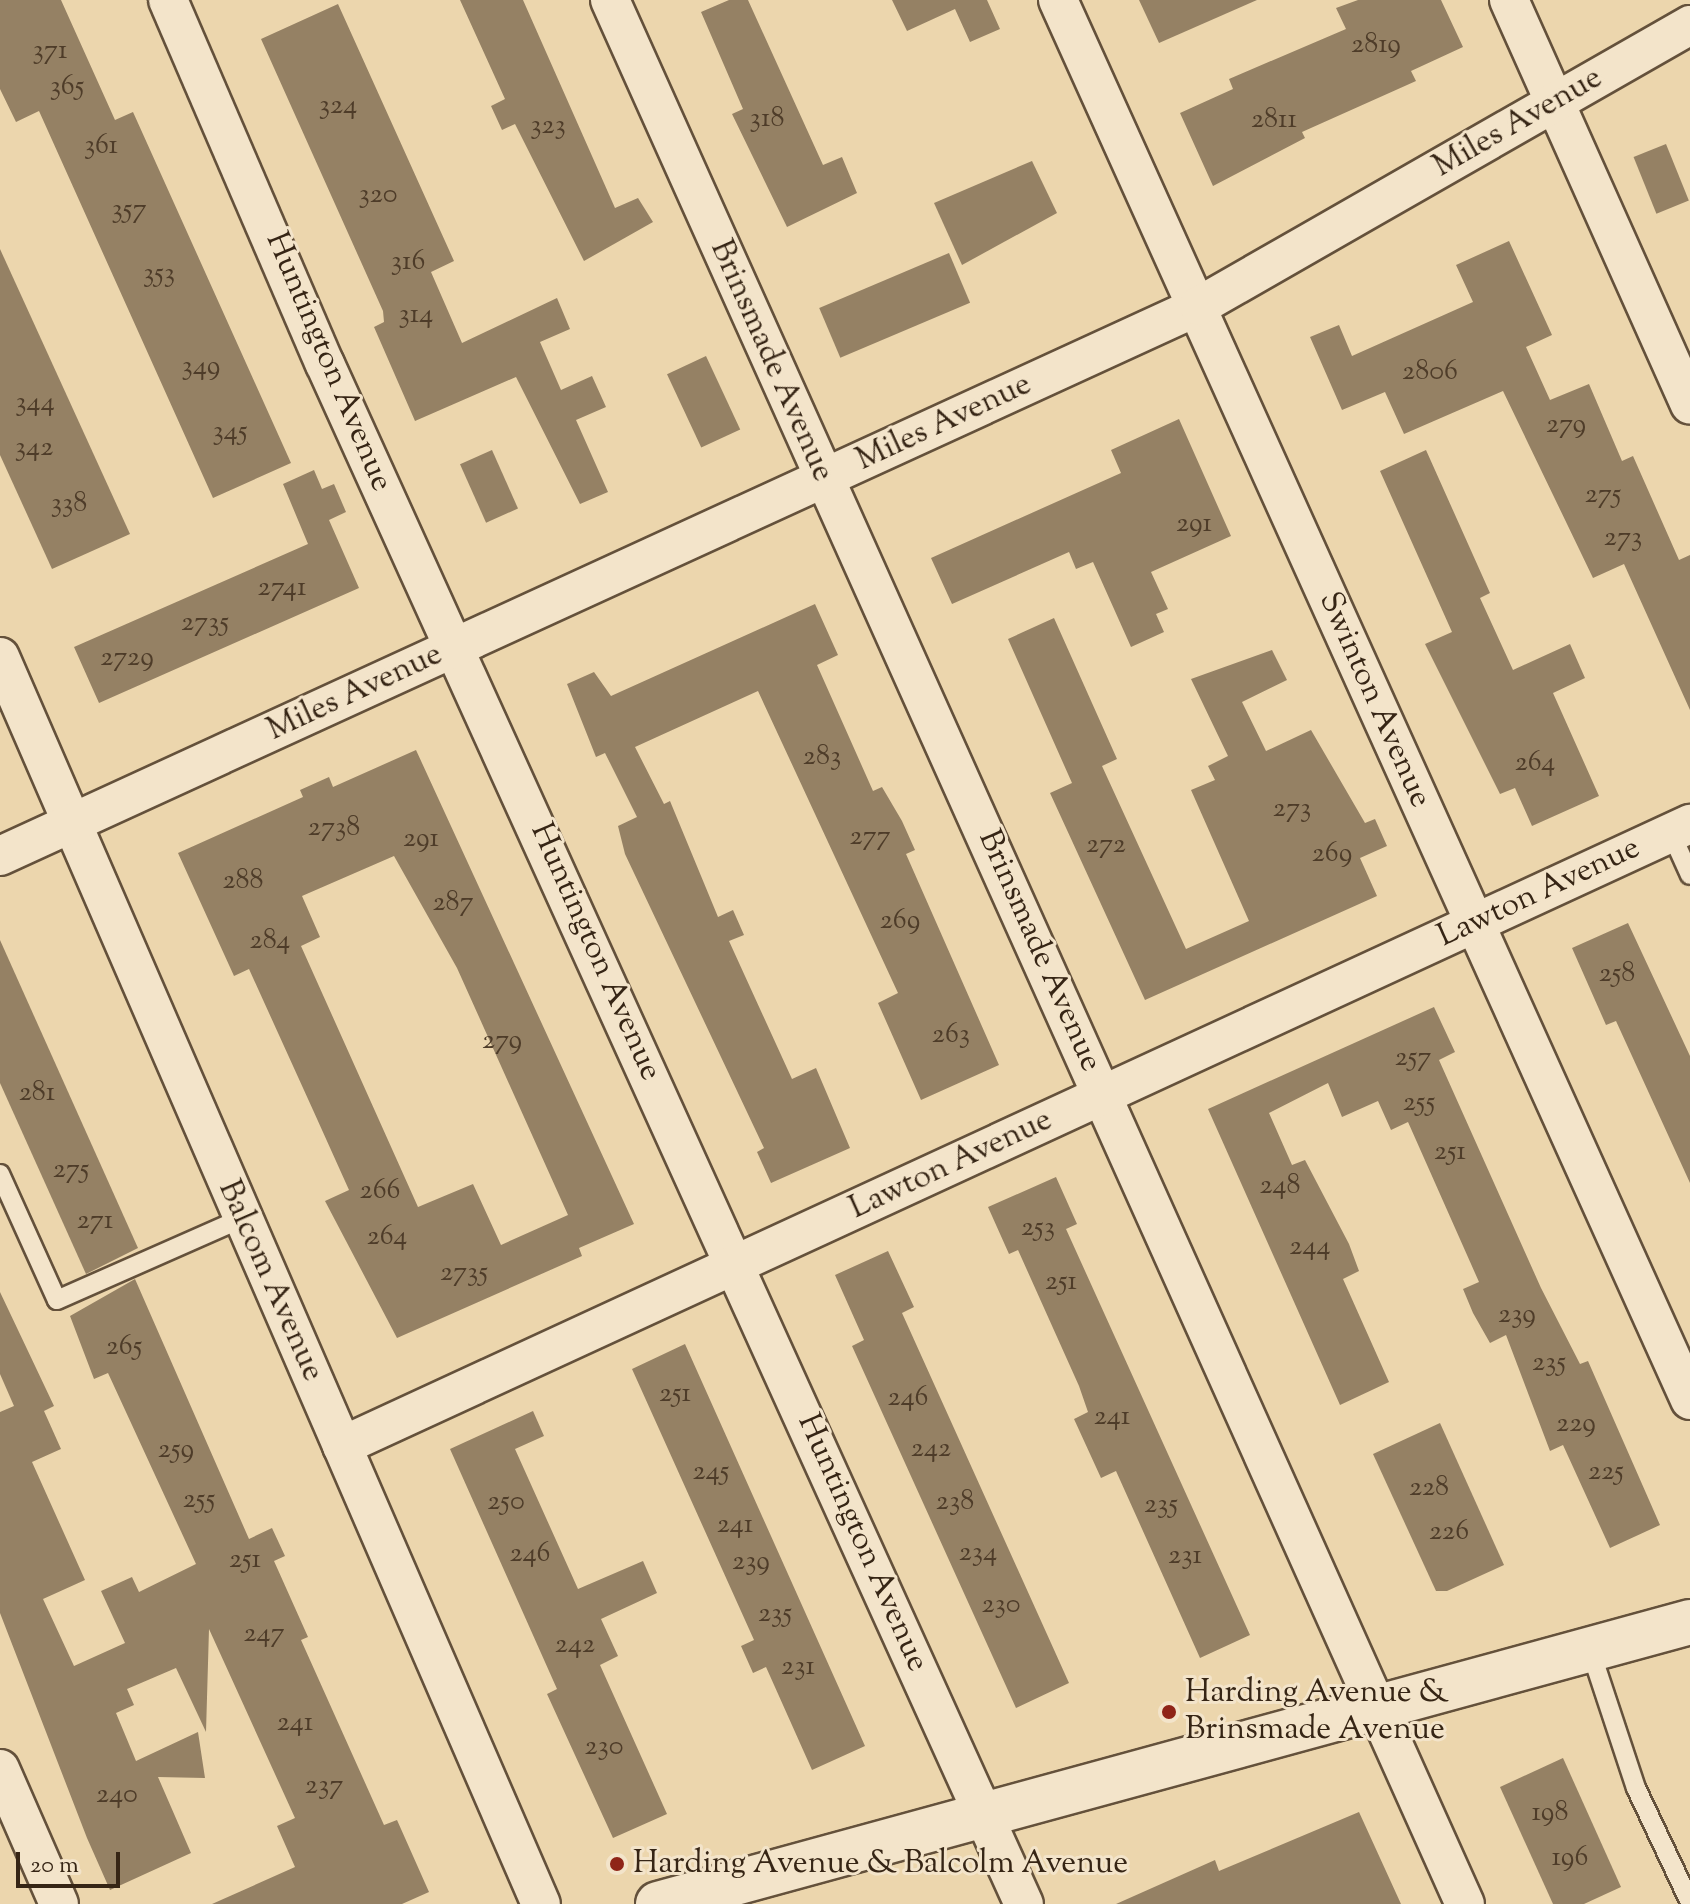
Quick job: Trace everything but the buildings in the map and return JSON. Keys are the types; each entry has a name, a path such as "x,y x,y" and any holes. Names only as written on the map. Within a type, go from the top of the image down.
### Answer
{"street":[{"name":"Huntington Avenue","path":"168,0 1024,1904"},
{"name":"Brinsmade Avenue","path":"610,0 1380,1706 1465,1904"},
{"name":"Swinton Avenue","path":"1058,0 1199,306 1690,1400"},
{"path":"1509,0 1690,404"},
{"name":"Miles Avenue","path":"0,856 1199,306 1690,25"},
{"name":"Balcom Avenue","path":"0,657 541,1904"},
{"name":"Lawton Avenue","path":"342,1446 1680,828"},
{"path":"658,1904 1690,1622"},
{"path":"0,1769 59,1904"}],"lane":[{"path":"1680,828 1690,875"},
{"path":"0,1174 57,1300 243,1218"},
{"path":"1590,1649 1636,1788 1690,1902"}],"place":[{"name":"Harding Avenue & Brinsmade Avenue","path":"1169,1712"},
{"name":"Harding Avenue & Balcolm Avenue","path":"617,1864"}]}
